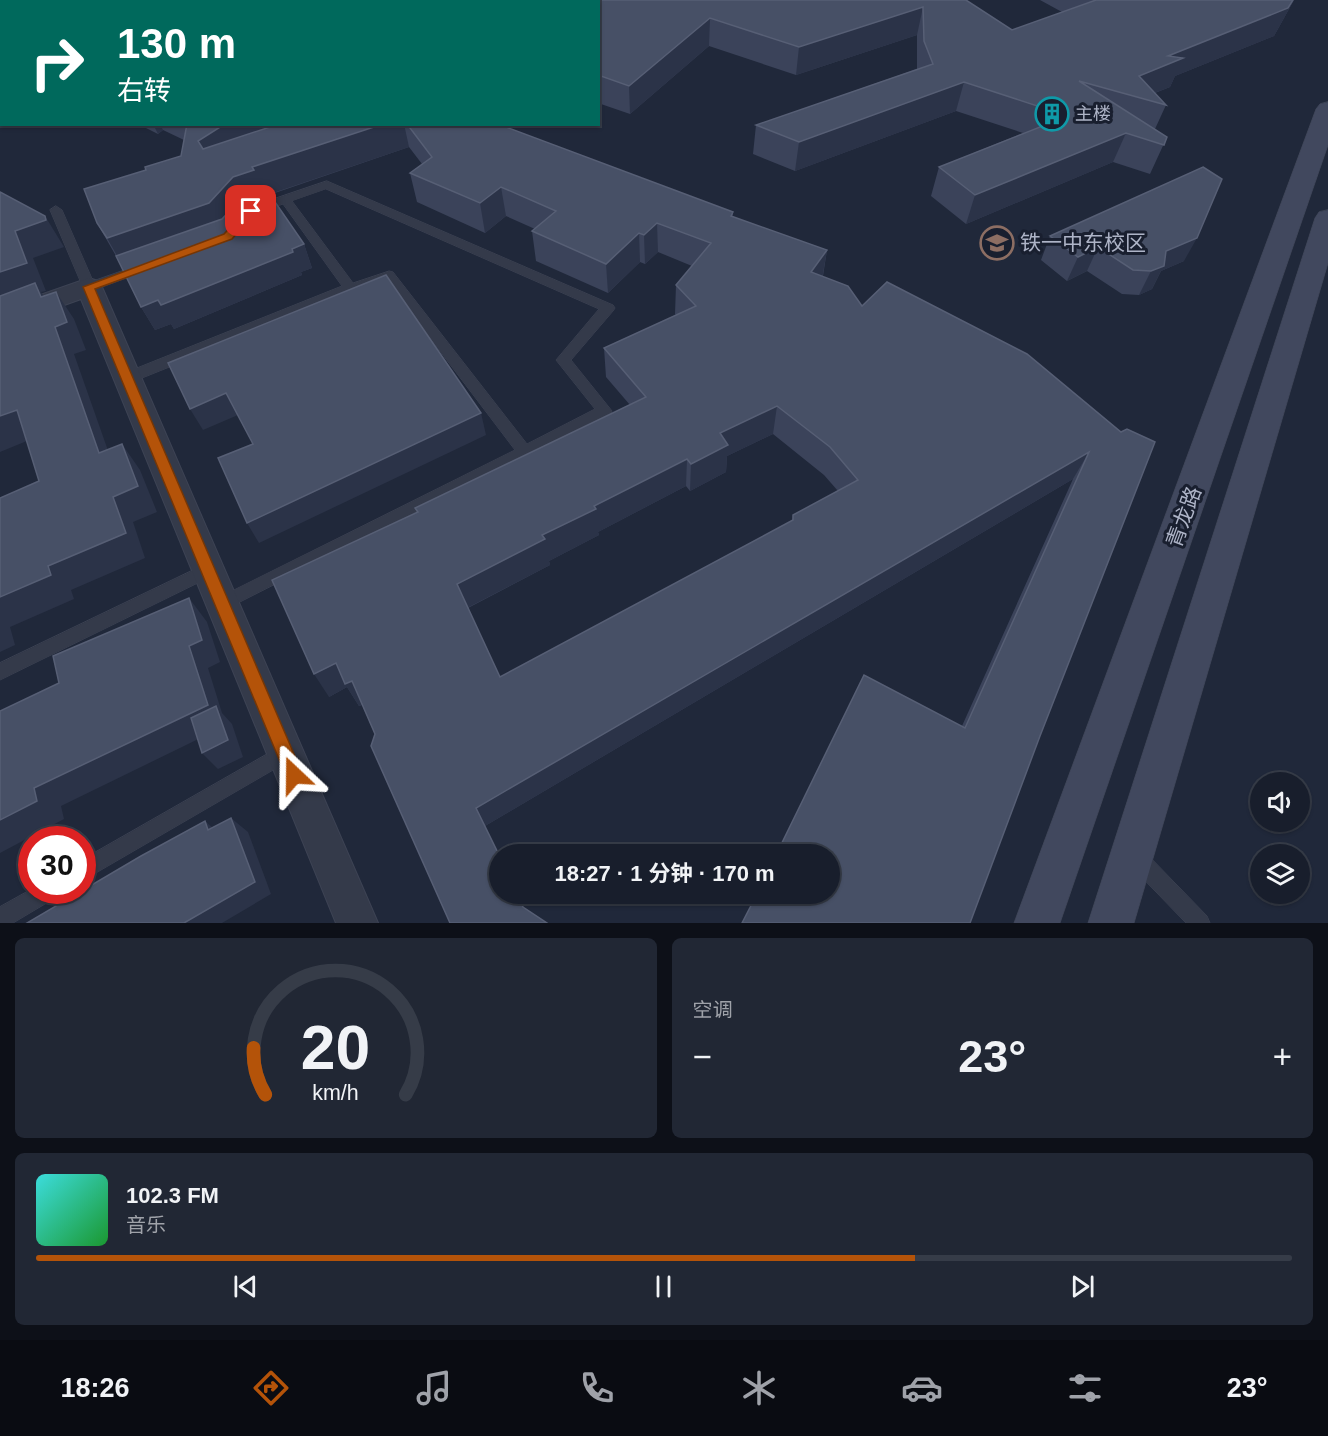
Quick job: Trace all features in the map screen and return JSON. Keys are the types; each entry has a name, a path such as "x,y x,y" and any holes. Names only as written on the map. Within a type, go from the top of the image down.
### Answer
{"street":[{"name":"青龙路","path":"1037,923 1270,277 1328,109"},
{"path":"1111,923 1328,218"},
{"path":"0,319 89,287 357,923"}],"lane":[{"path":"222,604 605,411 563,360 608,308 327,185 251,211 243,220"},
{"path":"285,199 350,288"},
{"path":"56,210 89,287 153,264"},
{"path":"127,378 350,288 389,275 525,452"},
{"path":"0,672 208,570"},
{"path":"96,863 285,753"},
{"path":"1133,854 1200,923"},
{"path":"0,919 26,904"}],"building":[{"path":"600,0 966,0 1012,30 1096,0 1293,0 1288,8 1168,56 1183,58 1139,76 1166,105 1079,81 1167,137 1164,145 1126,133 975,195 939,167 1068,116 964,82 799,142 756,125 933,64 924,41 923,7 799,47 710,18 629,86 600,76"},
{"path":"187,126 222,126 198,141 203,149 273,126 377,126 252,167 254,170 233,177 209,203 107,238 97,223 84,189 146,170 145,167 181,156"},
{"path":"409,126 503,126 733,212 731,216 827,250 811,272 848,286 862,306 887,282 1027,354 1121,432 1127,429 1155,442 970,923 742,923 752,904 840,904 840,844 781,844 864,675 965,728 1089,452 476,808 494,844 489,844 489,904 522,904 547,923 450,923 371,746 375,734 352,681 345,684 336,663 314,674 272,580 418,512 415,508 646,397 604,348 696,306 676,285 711,243 657,223 644,235 639,233 606,264 532,231 556,211 501,187 480,203 410,173 432,157","holes":["777,406 830,447 858,480 793,515 793,520 500,677 457,584 545,539 542,535 596,509 594,506 687,459 691,464 728,445 720,433"]},
{"path":"1203,167 1222,179 1197,238 1166,251 1164,266 1151,271 1133,270 1098,247 1078,257 1050,236"},
{"path":"264,186 304,244 292,249 293,252 161,305 158,300 141,307 116,256 222,219 247,192"},
{"path":"0,192 45,216 46,220 15,231 27,263 0,272"},
{"path":"386,275 481,413 247,523 218,458 253,444 226,393 190,409 168,363"},
{"path":"35,283 41,297 56,292 67,322 55,327 99,453 122,444 138,486 113,497 126,533 48,566 51,575 0,597 0,498 39,481 17,410 0,416 0,296"},
{"path":"189,598 202,640 189,646 208,705 34,788 37,801 0,820 0,711 59,683 53,656"},
{"path":"216,706 228,740 202,753 191,718"},
{"path":"231,818 255,882 184,923 27,923 59,904 96,904 96,882 205,821 208,830"}],"place":[{"name":"主楼","path":"1052,114"},
{"name":"铁一中东校区","path":"997,243"}],"route":[{"path":"251,211 228,237 89,287 294,775"}]}
